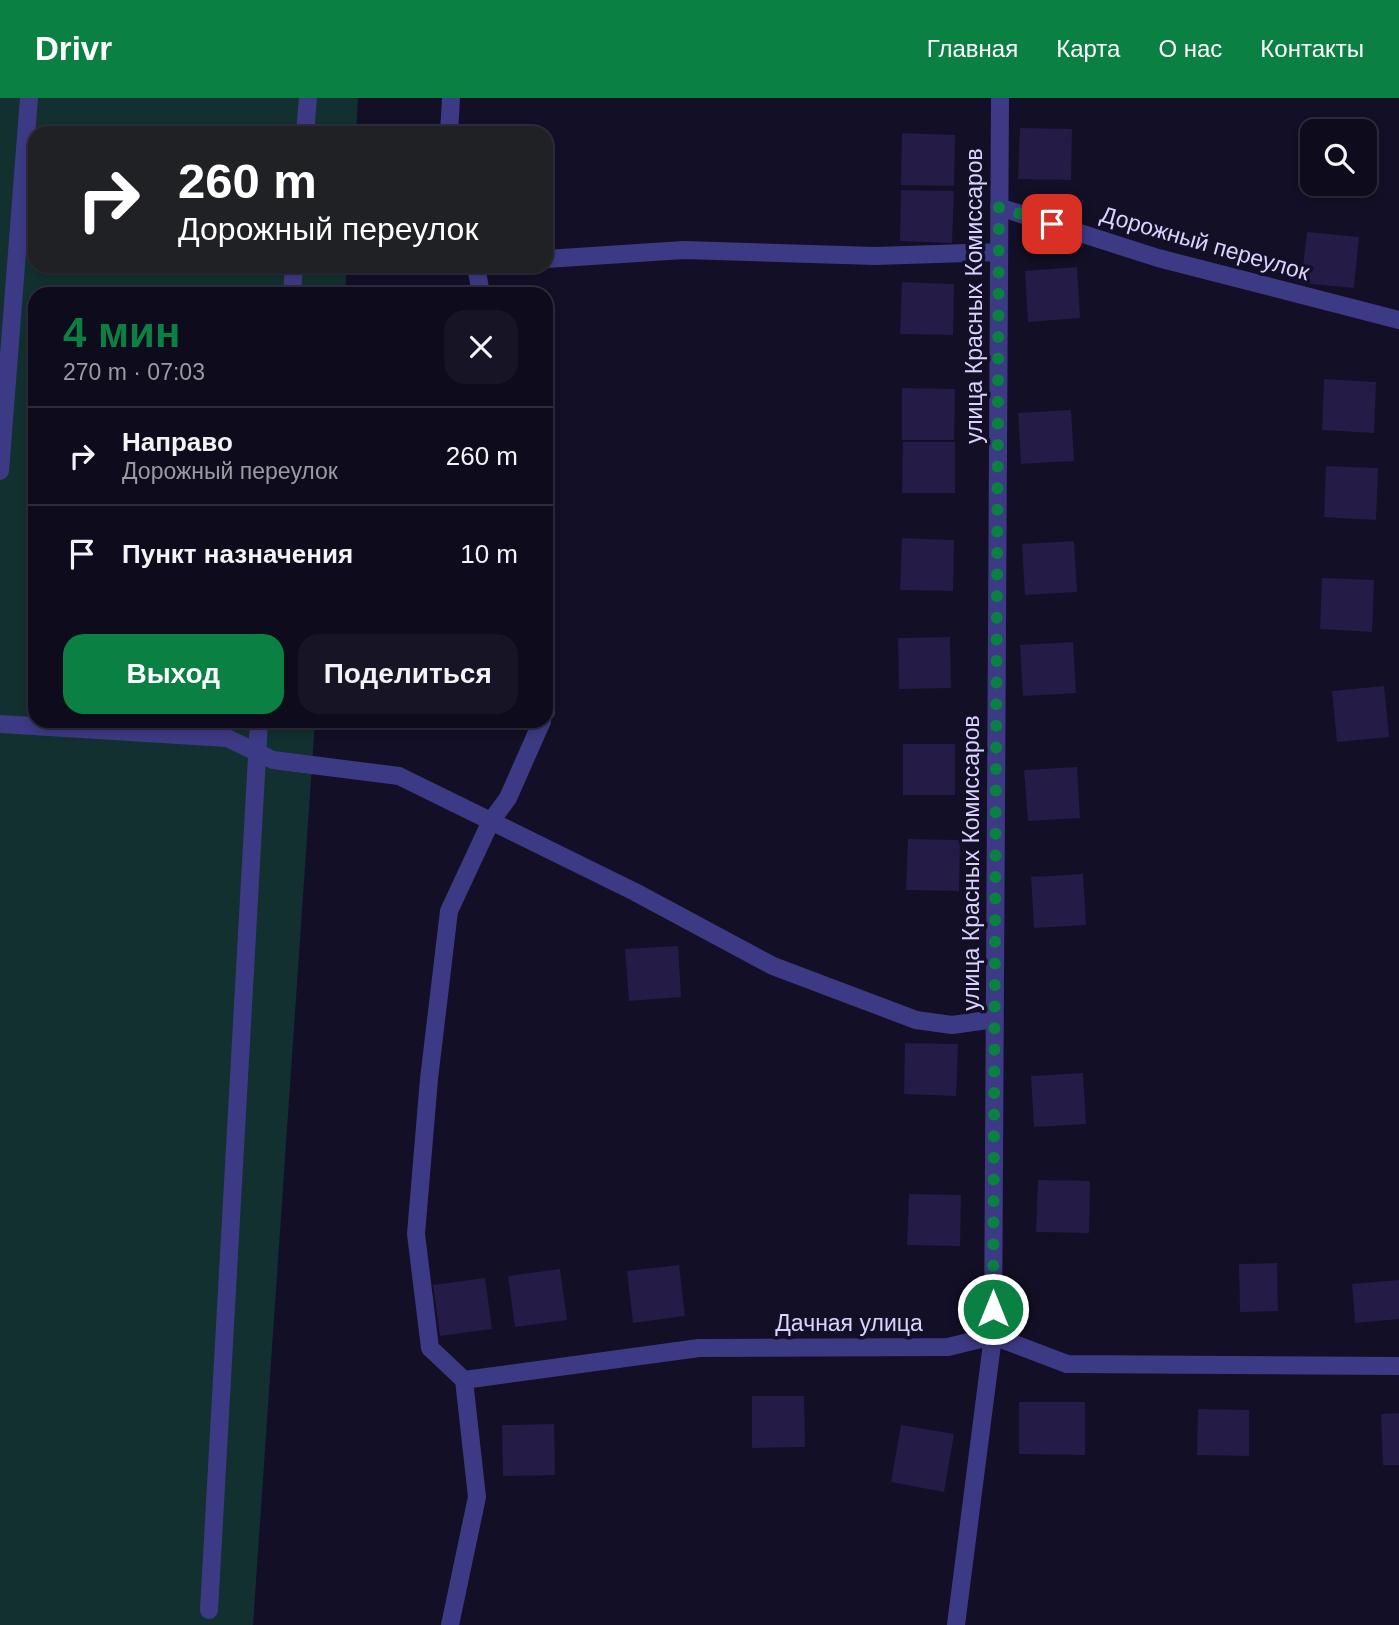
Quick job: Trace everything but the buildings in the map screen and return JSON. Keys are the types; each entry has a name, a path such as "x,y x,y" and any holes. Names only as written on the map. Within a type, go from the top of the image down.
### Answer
{"street":[{"path":"0,471 29,98"},
{"path":"305,126 307,98"},
{"path":"449,126 451,98"},
{"name":"улица Красных Комиссаров","path":"956,1625 993,1336 1000,98"},
{"name":"Дорожный переулок","path":"999,207 1158,258 1399,320"},
{"path":"553,259 684,250 876,256 999,252"},
{"path":"0,724 28,726"},
{"path":"65,728 228,738 273,760 400,776 635,892 774,966 916,1020 951,1025 995,1019"},
{"path":"209,1610 258,728"},
{"path":"450,1625 477,1497 464,1380 430,1348 416,1234 429,1079 449,911 491,821 508,798 539,728"},
{"path":"993,1336 1067,1364 1399,1366"},
{"name":"Дачная улица","path":"464,1380 699,1348 948,1347 993,1336"}],"green space":[{"path":"0,98 358,98 356,126 28,126 28,273 346,273 346,287 28,287 28,728 315,728 253,1625 0,1625"}],"route":[{"path":"993,1309 999,207 1052,224"}]}
